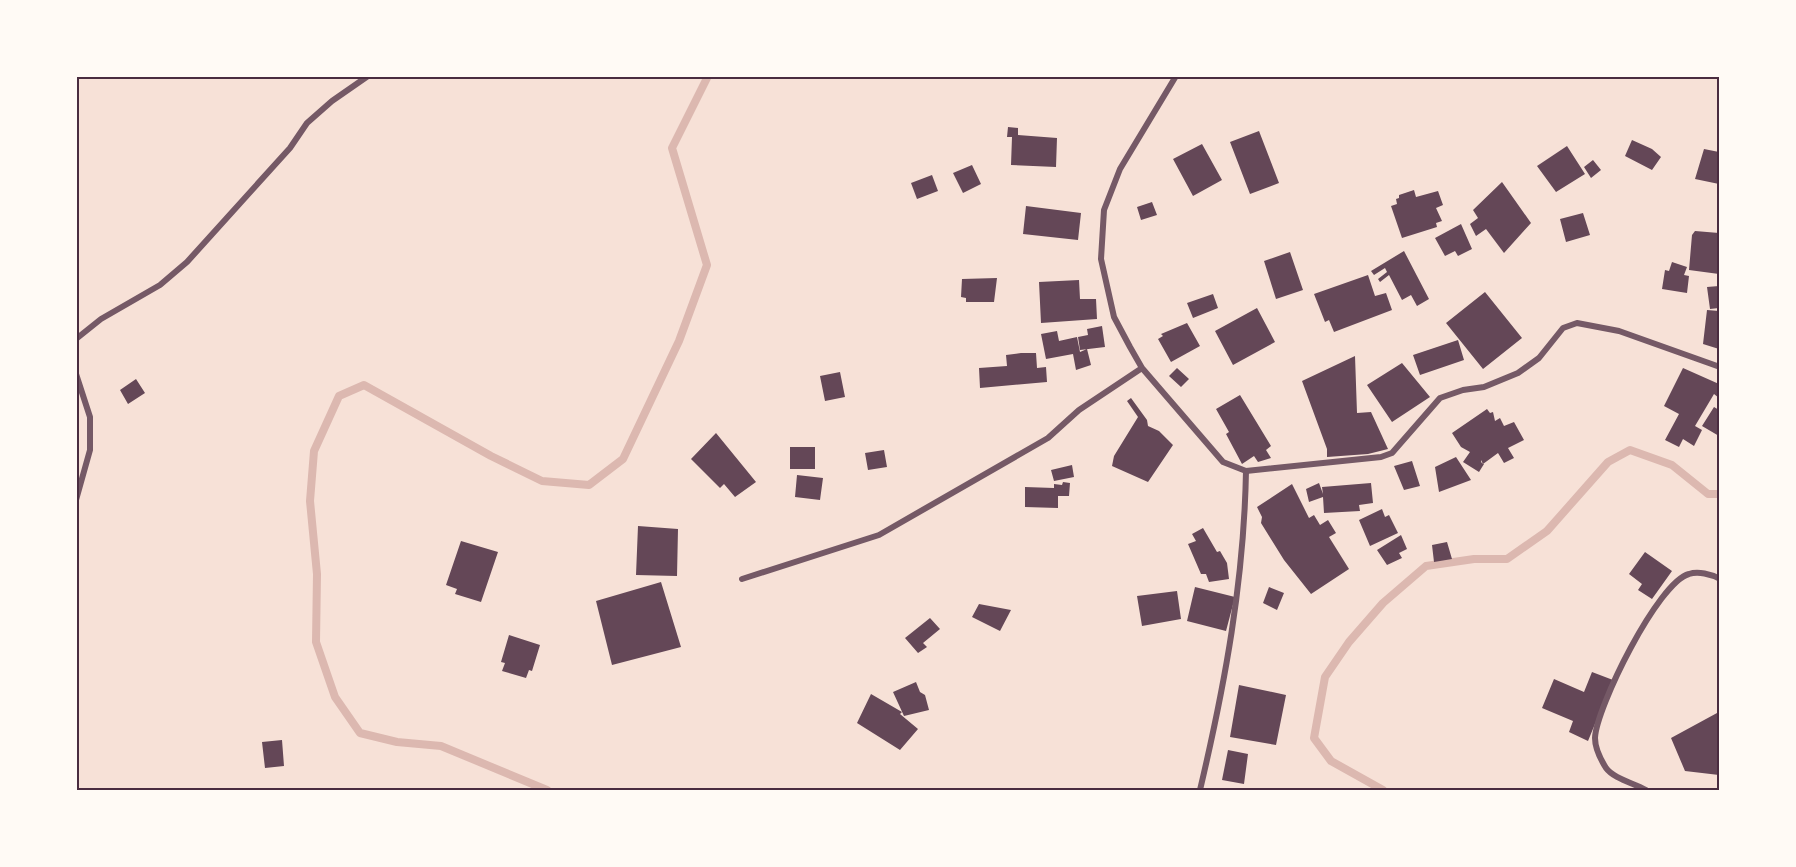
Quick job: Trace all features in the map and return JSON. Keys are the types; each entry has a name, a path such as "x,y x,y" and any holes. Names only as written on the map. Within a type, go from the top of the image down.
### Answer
{"street":[{"path":"76,339 100,319 160,285 187,262 290,148 307,123 332,101 368,76"},
{"path":"1176,76 1120,169 1104,210 1101,259 1114,317 1142,368 1223,462 1246,471 1381,457 1392,453 1440,398 1462,390 1484,387 1518,373 1539,358 1563,328 1577,323 1619,331 1719,367"},
{"path":"742,579 879,535 1048,438 1079,410 1142,368"},
{"path":"76,374 90,417 90,450 76,500"},
{"path":"1200,790 1216,724 1239,597 1245,538 1246,471"},
{"path":"1646,790 1608,771 1595,740 1599,723 1629,653 1658,602 1673,585 1688,574 1710,574 1719,579"}],"building":[{"path":"1008,127 1018,128 1018,135 1057,138 1056,167 1011,165 1012,137 1007,137"},
{"path":"1259,131 1279,183 1250,194 1230,142"},
{"path":"1632,140 1652,149 1661,157 1652,170 1625,156"},
{"path":"1202,144 1222,180 1193,196 1173,159"},
{"path":"1567,146 1585,174 1556,192 1537,166"},
{"path":"1704,149 1719,152 1719,184 1695,179"},
{"path":"1593,160 1601,170 1591,178 1584,167"},
{"path":"972,165 981,184 963,193 953,173"},
{"path":"932,175 938,191 917,199 911,183"},
{"path":"1502,182 1531,223 1504,253 1486,229 1476,236 1470,224 1478,218 1473,210"},
{"path":"1414,190 1416,197 1438,191 1443,205 1436,208 1442,221 1436,223 1437,227 1402,238 1391,206 1397,204 1396,199 1399,195"},
{"path":"1152,202 1157,215 1141,220 1137,207"},
{"path":"1026,206 1081,213 1078,240 1023,234"},
{"path":"1583,213 1590,235 1566,242 1560,219"},
{"path":"1461,224 1472,249 1458,256 1455,251 1445,256 1435,238"},
{"path":"1695,231 1719,233 1719,274 1689,270 1692,235"},
{"path":"1404,251 1429,299 1417,306 1411,295 1402,300 1389,275 1380,282 1378,279 1387,272 1385,268 1374,275 1371,271"},
{"path":"1290,252 1303,290 1276,299 1264,261"},
{"path":"1672,262 1687,267 1684,275 1689,276 1687,293 1662,289 1665,270 1669,271"},
{"path":"1368,275 1375,296 1386,293 1392,310 1334,332 1329,320 1325,322 1314,294"},
{"path":"997,278 994,302 966,302 966,298 961,297 962,279"},
{"path":"1079,280 1080,299 1096,299 1097,319 1041,323 1039,282"},
{"path":"1719,286 1719,308 1710,309 1707,287"},
{"path":"1485,292 1522,338 1483,369 1446,323"},
{"path":"1213,294 1218,308 1193,318 1187,303"},
{"path":"1257,308 1275,342 1233,365 1215,331"},
{"path":"1707,310 1719,311 1719,349 1703,344"},
{"path":"1187,323 1200,346 1171,362 1158,339 1163,336 1161,334"},
{"path":"1102,326 1105,347 1080,350 1078,337 1088,335 1087,329"},
{"path":"1057,331 1059,341 1077,337 1080,352 1087,349 1091,365 1076,370 1073,354 1046,359 1041,334"},
{"path":"1458,340 1464,360 1420,375 1413,355"},
{"path":"1036,353 1037,368 1046,367 1047,382 980,388 979,368 1007,366 1006,355"},
{"path":"1355,356 1357,413 1371,412 1388,449 1368,454 1327,457 1327,449 1302,381"},
{"path":"1402,363 1430,397 1392,422 1367,385"},
{"path":"1177,368 1189,379 1181,387 1169,376"},
{"path":"1683,368 1719,384 1719,398 1714,394 1695,426 1702,430 1694,446 1683,439 1679,447 1665,440 1679,414 1664,406"},
{"path":"840,372 845,397 825,401 820,376"},
{"path":"136,379 145,393 128,404 120,390"},
{"path":"1240,395 1271,446 1266,450 1271,458 1258,462 1254,456 1242,464 1226,434 1229,432 1216,409"},
{"path":"1131,398 1147,420 1148,426 1159,431 1173,445 1148,482 1112,466 1114,456 1138,417 1127,401"},
{"path":"1714,407 1719,410 1719,436 1702,426"},
{"path":"1487,409 1490,413 1493,412 1495,421 1500,418 1504,426 1514,422 1524,440 1508,448 1514,458 1504,463 1498,453 1483,464 1479,472 1463,462 1470,452 1461,447 1452,433"},
{"path":"716,433 756,482 735,497 724,484 720,488 691,459"},
{"path":"790,447 815,447 815,469 790,469"},
{"path":"884,450 887,467 868,470 865,453"},
{"path":"1456,457 1471,480 1439,492 1435,467"},
{"path":"1412,461 1420,486 1404,490 1394,466"},
{"path":"1072,465 1074,477 1054,481 1051,470"},
{"path":"797,475 823,478 820,500 795,497"},
{"path":"1063,482 1070,483 1069,496 1058,496 1058,508 1025,507 1025,487 1054,488 1054,484 1062,485"},
{"path":"1319,483 1323,494 1322,487 1371,483 1373,503 1359,505 1360,511 1324,513 1323,497 1309,502 1306,489"},
{"path":"1292,484 1309,518 1314,515 1320,525 1328,520 1336,533 1329,537 1349,569 1311,594 1284,560 1261,523 1262,517 1257,507"},
{"path":"1382,509 1385,517 1389,515 1398,533 1370,546 1359,520"},
{"path":"638,526 678,529 677,576 636,575"},
{"path":"1203,528 1217,552 1220,551 1227,563 1229,579 1209,582 1206,574 1201,574 1188,544 1196,541 1192,534"},
{"path":"1401,535 1407,549 1399,553 1402,558 1387,565 1377,550"},
{"path":"461,541 498,552 481,602 455,594 457,589 446,585"},
{"path":"1447,542 1452,559 1434,562 1432,545"},
{"path":"1645,552 1672,571 1652,599 1638,590 1642,584 1629,574"},
{"path":"661,582 681,647 612,665 596,601"},
{"path":"1195,587 1235,597 1226,631 1187,621"},
{"path":"1269,587 1284,593 1277,610 1263,603"},
{"path":"1177,591 1181,619 1142,626 1137,596"},
{"path":"979,604 1011,610 1000,631 972,617"},
{"path":"930,618 940,629 923,643 927,647 918,653 905,638"},
{"path":"509,635 540,645 532,671 529,670 526,678 502,671 505,663 501,662"},
{"path":"1592,672 1613,680 1588,741 1569,732 1573,721 1542,708 1554,679 1584,692"},
{"path":"916,682 920,692 925,695 929,710 904,716 893,692"},
{"path":"1239,685 1286,695 1276,745 1230,737"},
{"path":"871,694 902,712 900,714 918,729 900,750 857,723"},
{"path":"1717,713 1719,775 1685,771 1671,738"},
{"path":"282,740 284,766 265,768 262,742"},
{"path":"1228,750 1248,754 1244,784 1222,780"}],"waterway":[{"path":"547,790 441,746 397,742 360,733 335,697 316,642 317,574 310,501 314,451 339,396 364,385 491,456 542,481 589,485 623,459 679,341 707,265 672,148 708,76"},
{"path":"1383,790 1331,761 1314,738 1325,677 1349,642 1383,603 1426,566 1474,559 1507,559 1547,531 1608,462 1630,450 1672,465 1708,494 1720,494"}]}
